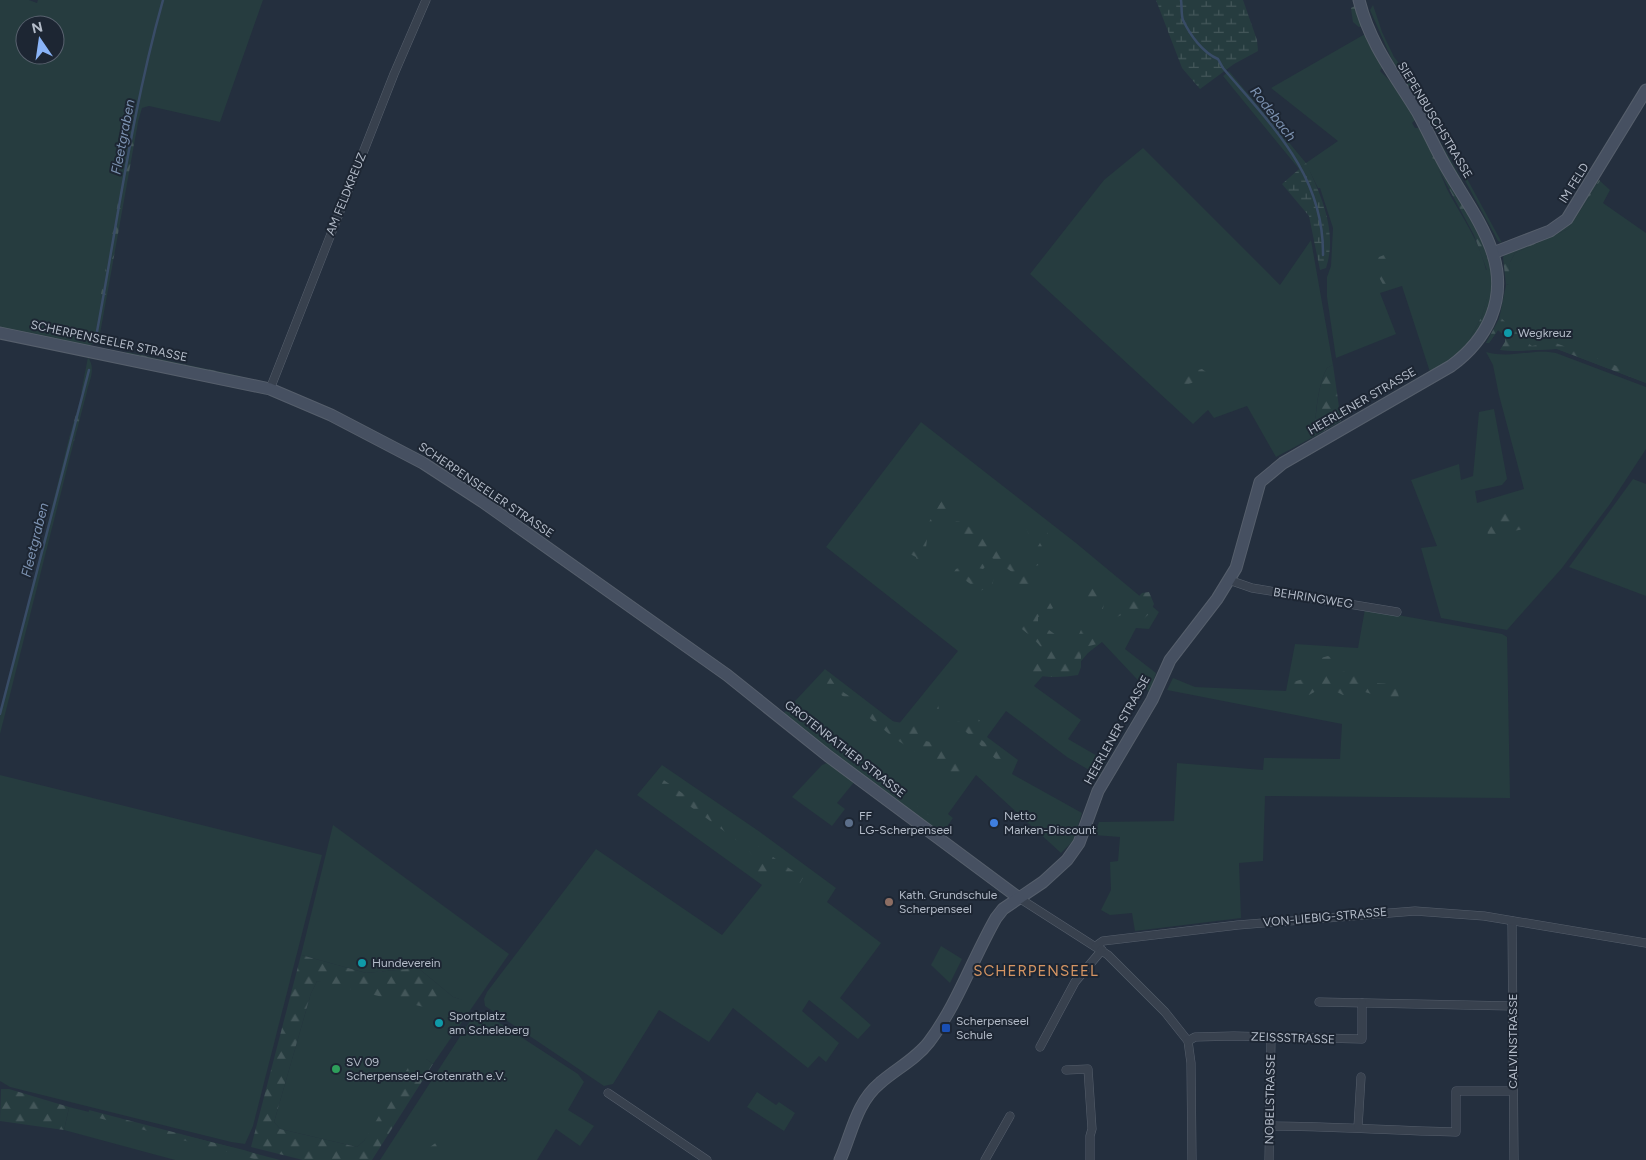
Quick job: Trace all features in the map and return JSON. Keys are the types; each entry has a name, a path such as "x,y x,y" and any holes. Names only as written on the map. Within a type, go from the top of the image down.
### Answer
{"main road":[{"name":"SIEPENBUSCHSTRASSE","path":"1358,0 1382,59 1419,116 1446,167 1463,194 1493,253"},
{"name":"IM FELD","path":"1493,253 1550,231 1568,219 1646,90"},
{"name":"HEERLENER STRASSE","path":"840,1160 852,1124 865,1100 880,1083 929,1042 996,918 1058,869 1079,843 1098,791 1152,700 1170,660 1229,580 1240,555 1256,491 1267,475 1289,459 1451,366 1475,346 1485,330 1494,308 1497,273 1493,253"},
{"name":"SCHERPENSEELER STRASSE","path":"0,333 270,389 357,428 434,470 727,675"},
{"name":"GROTENRATHER STRASSE","path":"727,675 828,756 1019,898"}],"street":[{"name":"AM FELDKREUZ","path":"270,389 394,74 426,0"},
{"name":"BEHRINGWEG","path":"1229,580 1252,588 1397,612"},
{"path":"1019,898 1056,924 1099,948 1165,1012 1188,1041 1192,1063 1192,1160"},
{"name":"VON-LIEBIG-STRASSE","path":"1099,948 1103,941 1238,925 1378,912 1440,911 1646,943"},
{"name":"CALVINSTRASSE","path":"1512,921 1514,1160"},
{"path":"1040,1047 1075,982 1099,948"},
{"path":"1319,1002 1512,1006"},
{"name":"ZEISSSTRASSE","path":"1188,1041 1195,1037 1362,1039 1362,1003"},
{"name":"NOBELSTRASSE","path":"1269,1160 1271,1038"},
{"path":"1066,1070 1088,1069 1092,1129 1090,1136 1090,1160"},
{"path":"1358,1127 1361,1077"},
{"path":"1270,1126 1358,1127 1371,1130 1456,1132 1456,1091 1513,1091"},
{"path":"608,1093 707,1160"},
{"path":"985,1160 1010,1116"}],"green space":[{"path":"0,0 29,0 37,3 38,0 263,0 220,122 149,106 142,108 138,122 133,122 102,294 107,295 100,334 98,340 87,347 0,331"},
{"path":"1156,0 1243,0 1257,40 1258,51 1234,64 1200,89 1182,68"},
{"path":"1373,5 1382,32 1394,57 1415,83 1502,243 1498,241 1444,142 1393,62 1370,10"},
{"path":"1355,6 1362,26 1359,27 1353,22 1351,8"},
{"path":"1365,34 1382,68 1380,71 1401,92 1415,120 1412,123 1415,128 1420,128 1447,189 1479,248 1486,270 1490,267 1493,279 1492,298 1487,299 1482,316 1470,338 1472,344 1458,356 1430,372 1402,286 1380,293 1396,334 1336,358 1327,297 1327,277 1331,266 1333,228 1320,188 1318,188 1306,164 1299,169 1223,76 1229,71 1306,163 1338,141 1271,88"},
{"path":"1376,35 1453,164 1496,244 1411,95 1383,55"},
{"path":"133,121 138,122 107,295 101,294"},
{"path":"1430,147 1479,235 1490,267 1487,270 1474,235 1428,150"},
{"path":"1143,148 1280,285 1311,240 1333,365 1327,368 1319,391 1316,411 1317,435 1276,457 1247,406 1214,418 1208,410 1193,424 1030,274 1104,180"},
{"path":"1306,163 1322,201 1329,227 1329,254 1326,268 1320,270 1309,216 1282,184"},
{"path":"1598,178 1600,181 1568,229 1515,253 1510,262 1509,284 1506,285 1503,257 1506,252 1567,226"},
{"path":"1600,181 1610,190 1603,203 1646,233 1646,383 1557,349 1500,350 1505,342 1505,336 1498,330 1489,343 1486,343 1498,324 1506,285 1508,285 1510,262 1515,253 1568,229"},
{"path":"1389,253 1391,258 1384,265 1383,272 1389,283 1386,290 1374,268 1379,257"},
{"path":"1487,298 1492,298 1489,308 1472,344 1470,338 1482,316"},
{"path":"1500,317 1518,334 1511,336 1511,346 1525,341 1532,346 1553,342 1646,377 1646,383 1557,349 1500,350 1505,342 1505,336 1498,330 1489,343 1486,343"},
{"path":"127,352 240,376 242,378 124,356"},
{"path":"1486,352 1496,354 1556,353 1646,387 1646,449 1610,504 1562,568 1507,630 1441,618 1421,548 1437,546 1411,480 1459,464 1461,480 1473,476 1479,412 1494,409 1507,479 1502,485 1475,491 1477,503 1524,489 1493,365"},
{"path":"88,357 92,366 92,374 87,391 81,393"},
{"path":"1333,365 1341,421 1317,435 1316,411 1319,391 1327,368"},
{"path":"1202,369 1206,372 1205,378 1186,385 1177,383 1178,375"},
{"path":"83,391 87,391 74,441 69,438"},
{"path":"921,422 1076,543 1159,612 1149,629 1136,628 1125,649 1156,673 1150,693 1102,642 1088,653 1072,672 1056,661 1034,686 1081,720 1068,739 1106,761 1099,776 1067,757 1006,711 987,737 1018,760 1012,774 1082,813 1073,841 1061,853 976,775 948,814 953,818 941,835 782,715 825,669 898,725 958,651 826,547"},
{"path":"69,438 74,441 0,734 0,716"},
{"path":"1633,479 1646,484 1646,596 1569,567"},
{"path":"944,497 951,498 953,506 939,521 927,539 924,564 921,567 916,557 910,554"},
{"path":"1499,508 1516,513 1523,520 1524,529 1488,536 1486,523 1494,511"},
{"path":"956,521 961,521 1036,576 1031,598 1049,601 1053,608 1038,617 1038,622 1060,638 1059,653 1070,653 1081,630 1097,631 1099,637 1097,644 1081,648 1081,667 1078,675 1048,677 1026,672 1019,668 1021,661 1026,660 1043,664 1046,660 1043,650 1039,645 1016,624 1019,615 1034,614 1033,610 1015,592 1012,572 951,529"},
{"path":"1031,524 1047,532 1049,543 1047,555 1041,564 1036,566 1030,565 1029,561 1043,538 1041,535 1029,535 1026,528"},
{"path":"983,558 987,561 983,569 973,567 965,573 971,579 994,578 992,585 980,591 954,572 956,569"},
{"path":"1092,586 1104,602 1103,609 1099,613 1090,611 1084,604 1088,587"},
{"path":"1149,592 1154,604 1149,614 1141,621 1128,612 1117,617 1115,613 1118,608 1136,599 1142,593"},
{"path":"1365,609 1502,634 1507,637 1510,798 1265,796 1263,861 1239,863 1241,918 1135,931 1132,913 1110,915 1101,910 1111,890 1110,862 1118,861 1120,837 1094,835 1099,822 1174,821 1177,763 1263,770 1264,758 1340,759 1342,724 1167,690 1173,678 1195,687 1286,691 1295,644 1358,648"},
{"path":"1328,656 1332,658 1333,663 1326,670 1328,677 1348,670 1352,662 1358,661 1361,666 1357,682 1391,684 1396,686 1399,697 1396,701 1386,705 1381,697 1365,692 1343,695 1325,686 1309,695 1293,691 1293,682 1303,679 1312,682 1314,687 1321,685 1320,679 1316,677 1317,671 1320,669 1321,658"},
{"path":"825,675 829,676 837,688 852,698 849,700 821,682 822,677"},
{"path":"936,687 941,688 938,705 941,719 955,722 976,716 980,721 973,727 978,736 990,746 1004,753 1008,761 1000,763 965,731 940,725 934,707"},
{"path":"871,712 884,720 915,725 920,739 939,746 965,774 963,779 953,787 931,762 894,738 866,715"},
{"path":"829,762 855,781 837,803 845,809 832,826 792,797 822,765"},
{"path":"662,765 760,832 836,888 827,902 881,943 840,998 871,1025 858,1039 809,1000 802,1011 839,1043 826,1062 819,1056 808,1068 733,1008 709,1042 659,1010 613,1084 604,1086 485,1006 484,999 487,992 596,849 722,935 762,885 637,795"},
{"path":"0,775 322,855 253,1126 245,1144 10,1087 0,1081"},
{"path":"658,776 803,878 800,883 774,870 767,870 766,876 762,878 754,874 752,867 756,860 746,847 658,783"},
{"path":"924,799 931,802 948,822 943,826 917,806 918,802"},
{"path":"333,825 509,954 433,1064 426,1059 364,1141 357,1147 280,1129 274,1122 311,993 317,981 442,995 462,1000 453,997 418,968 366,973 301,955"},
{"path":"941,946 962,959 950,983 931,965"},
{"path":"301,955 366,973 418,968 453,997 462,1000 458,1006 442,996 432,1009 317,981 311,993 274,1122 280,1129 357,1147 364,1141 412,1061 426,1059 433,1064 372,1160 303,1160 251,1147"},
{"path":"479,1012 484,1013 578,1074 584,1082 568,1110 594,1126 580,1146 556,1129 537,1160 380,1160 474,1015"},
{"path":"1,1089 9,1089 69,1107 64,1130 0,1121"},
{"path":"757,1092 776,1105 779,1102 795,1113 784,1131 747,1107"},
{"path":"69,1107 244,1150 275,1160 175,1160 64,1130"},
{"path":"89,1110 280,1160 258,1160 91,1116 88,1115"},
{"path":"448,1138 449,1141 436,1160 429,1160 428,1151 430,1147"}],"waterway":[{"name":"Fleetgraben","path":"96,337 142,83 163,0"},
{"name":"Rodebach","path":"1181,0 1182,16 1189,32 1202,48 1218,59 1223,68 1292,153 1305,176 1315,200 1321,226 1323,255"},
{"name":"Fleetgraben","path":"0,714 89,370"}],"place":[{"name":"Wegkreuz","path":"1508,333"},
{"name":"FF LG-Scherpenseel","path":"849,823"},
{"name":"Netto Marken-Discount","path":"994,823"},
{"name":"Kath. Grundschule Scherpenseel","path":"889,902"},
{"name":"Hundeverein","path":"362,963"},
{"name":"Sportplatz am Scheleberg","path":"439,1023"},
{"name":"Scherpenseel Schule","path":"946,1028"},
{"name":"SV 09 Scherpenseel-Grotenrath e.V.","path":"336,1069"}],"district":[{"name":"SCHERPENSEEL","path":"1036,971"}]}
